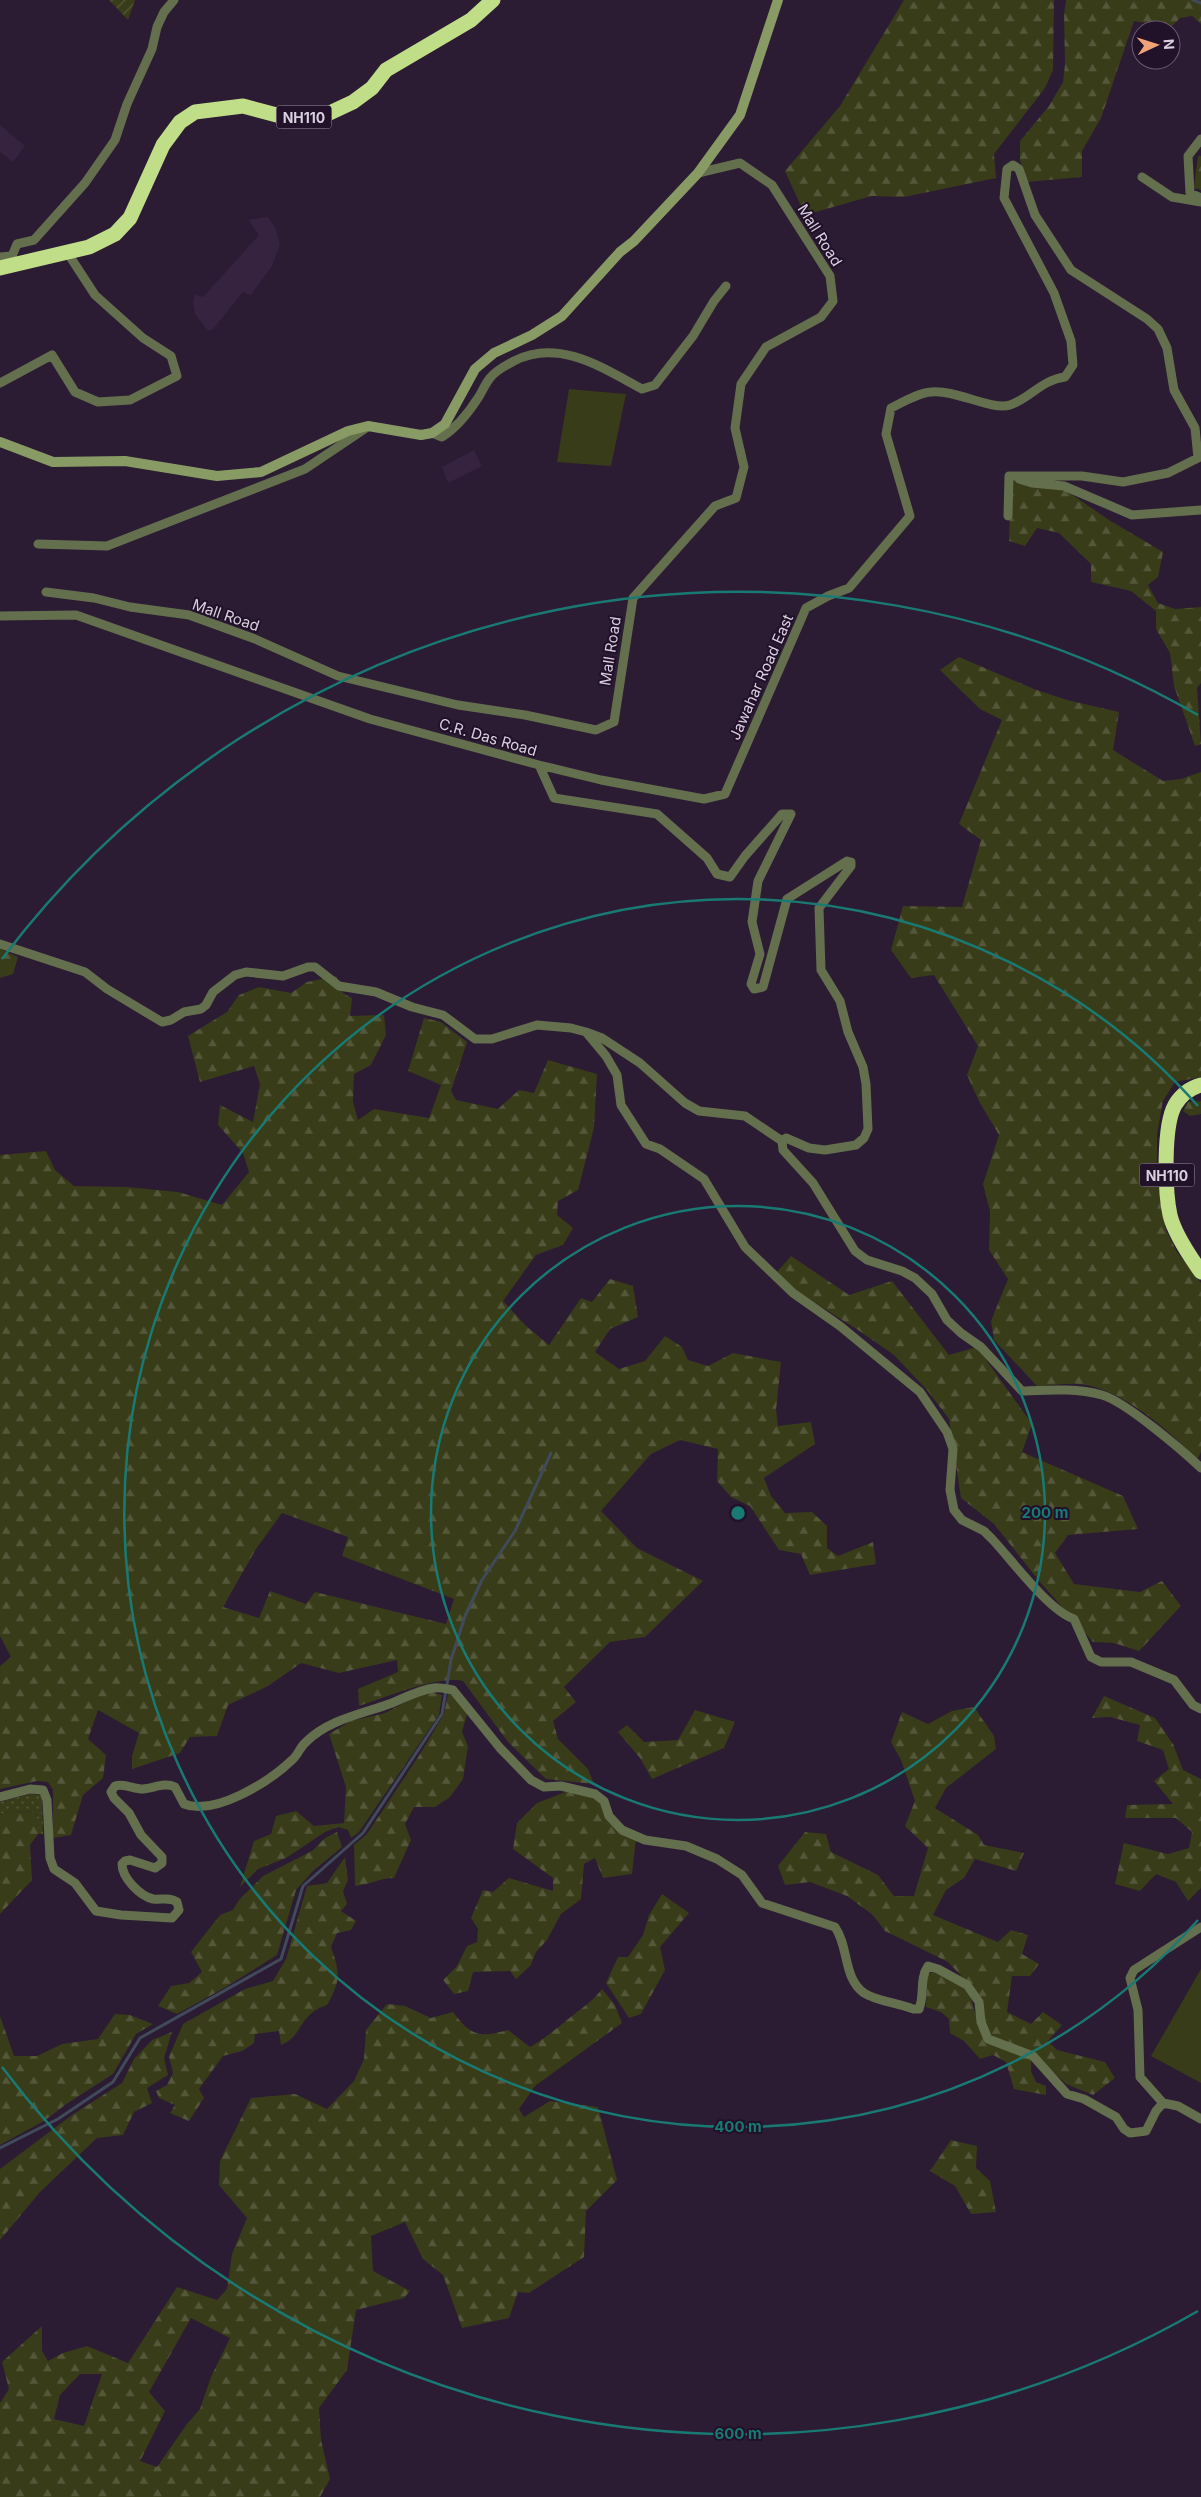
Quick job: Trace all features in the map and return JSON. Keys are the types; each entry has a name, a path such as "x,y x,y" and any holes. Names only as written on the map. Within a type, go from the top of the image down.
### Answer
{"highway":[{"name":"NH110","path":"0,268 97,244 123,226 130,218 163,145 180,122 195,112 243,106 288,118 320,117 353,102 372,88 386,70 413,56 471,20 493,0"},
{"name":"NH110","path":"1201,1086 1189,1088 1174,1106 1166,1144 1170,1216 1191,1258 1201,1272"}],"main road":[{"path":"0,442 53,462 125,461 217,476 261,472 348,432 368,426 421,435 432,433 445,424 475,369 494,353 532,335 562,316 620,252 634,241 677,193 698,173 740,115 778,0"}],"street":[{"path":"0,257 12,256 17,244 34,240 85,183 115,140 127,104 152,50 157,27 164,12 174,0"},
{"path":"1201,139 1188,156 1190,193 1201,198"},
{"name":"Mall Road","path":"46,592 94,598 130,607 189,615 256,640 338,676 458,704 525,715 596,730 614,722 633,598 715,506 736,498 744,467 735,428 740,384 766,347 821,317 833,300 830,276 772,185 740,163 698,173"},
{"name":"Jawahar Road East","path":"539,765 601,780 704,799 725,794 806,608 848,588 910,516 886,434 891,408 930,392 959,394 994,405 1010,405 1051,379 1065,377 1073,365 1071,340 1054,293 1004,198 1007,169 1013,164 1019,169 1035,215 1071,270 1147,319 1158,329 1166,348 1174,390 1195,428 1198,458 1168,473 1123,482 1082,476 1009,476"},
{"path":"1142,178 1172,198 1201,202"},
{"path":"0,383 52,355 75,392 98,402 130,400 178,376 171,356 143,338 95,295 67,252"},
{"path":"432,433 442,437 449,432 477,399 488,379 499,368 521,357 549,352 584,359 601,366 642,389 655,386 693,336 714,301 726,286"},
{"path":"38,544 107,546 304,468 368,426"},
{"path":"1008,516 1009,476 1032,483 1064,486 1132,514 1201,510"},
{"name":"C.R. Das Road","path":"0,616 76,615 370,719 539,765 554,798 657,814 707,858 717,874 730,877 745,856 782,814 791,814 758,881 752,922 760,954 751,984 754,989 763,987 787,899 848,861 851,862 851,866 819,908 821,970 840,1001 848,1032 863,1068 868,1129 864,1138 856,1145 825,1150 809,1148 786,1138 782,1141"},
{"path":"0,944 86,972 108,989 162,1022 171,1020 184,1012 200,1009 206,1005 212,992 235,975 246,972 283,976 308,967 315,967 339,986 376,992 412,1007 443,1014 475,1039 492,1039 537,1025 571,1028 602,1038 632,1058 685,1103 699,1111 745,1116 782,1141 783,1150 813,1183 855,1251 867,1260 902,1271 915,1278 932,1294 947,1320 981,1347 1022,1391 1077,1390 1105,1396 1180,1448 1201,1468"},
{"path":"586,1032 606,1056 617,1075 621,1105 646,1144 660,1149 704,1179 745,1248 794,1293 840,1326 920,1392 947,1432 953,1449 950,1500 954,1510 962,1520 984,1531 992,1538 1064,1616 1074,1619 1091,1657 1101,1662 1131,1662 1174,1680 1193,1705 1201,1709"},
{"path":"0,1796 30,1789 43,1790 47,1805 50,1858 54,1869 75,1883 96,1911 121,1916 172,1918 179,1910 177,1902 172,1899 146,1896 123,1872 122,1864 125,1861 130,1860 155,1868 162,1863 162,1857 141,1835 129,1814 114,1798 111,1792 115,1786 126,1785 142,1789 171,1785 175,1787 184,1804 194,1808 207,1807 253,1790 293,1760 306,1742 352,1714 392,1703 408,1694 437,1687 453,1690 500,1748 531,1780 544,1787 562,1786 595,1794 604,1802 609,1816 622,1830 645,1840 686,1846 717,1859 742,1875 762,1903 835,1927 840,1934 854,1984 865,1994 913,2009 919,2009 922,2001 923,1974 928,1966 938,1969 967,1985 979,2002 981,2022 988,2039 1034,2056 1067,2094 1084,2099 1116,2117 1124,2129 1130,2133 1146,2132 1162,2103"},
{"path":"1201,1927 1134,1970 1130,1978 1138,2010 1140,2077 1162,2103 1178,2106 1201,2119"}],"shaded area":[{"path":"0,125 25,146 13,162 0,152"},
{"path":"268,217 276,229 280,245 272,266 251,295 243,292 213,329 208,331 195,314 193,301 195,294 203,297 259,235 248,220"},
{"path":"474,450 482,466 448,483 442,467"}],"green space":[{"path":"109,0 135,0 128,20"},
{"path":"904,0 1054,0 1053,70 1045,88 994,154 996,178 904,197 872,196 805,215 785,171 840,106"},
{"path":"1066,0 1201,0 1201,24 1192,16 1178,20 1131,20 1131,30 1101,118 1082,151 1082,177 1027,182 1020,160 1020,141 1049,106 1063,82 1065,65 1064,14"},
{"path":"1198,156 1201,156 1201,190 1194,188"},
{"path":"569,389 626,394 611,466 557,462"},
{"path":"1011,480 1033,487 1064,489 1109,520 1163,552 1158,577 1148,585 1158,603 1175,609 1201,607 1201,683 1197,688 1201,744 1195,746 1174,686 1170,653 1156,629 1156,611 1131,591 1091,582 1091,564 1059,533 1037,528 1025,546 1009,541"},
{"path":"959,657 1034,689 1067,700 1119,712 1113,750 1163,781 1181,779 1201,772 1201,1077 1175,1082 1163,1101 1157,1134 1157,1175 1166,1230 1177,1252 1201,1283 1201,1452 1197,1460 1159,1424 1111,1393 1079,1384 1037,1386 994,1340 991,1321 1008,1279 989,1250 990,1211 983,1184 999,1135 980,1103 967,1075 978,1046 934,975 911,978 891,950 903,906 962,907 981,840 959,824 1002,720 980,709 940,670"},
{"path":"0,949 18,957 13,974 0,978"},
{"path":"336,976 343,993 352,998 350,1016 384,1015 386,1035 371,1065 354,1074 353,1102 358,1120 374,1109 429,1118 441,1085 408,1071 424,1018 441,1022 467,1042 451,1091 456,1100 498,1109 519,1090 534,1093 548,1060 597,1074 594,1128 578,1190 558,1201 557,1215 573,1228 563,1245 536,1255 503,1301 526,1326 549,1345 581,1298 592,1302 610,1279 633,1286 638,1317 610,1329 595,1352 619,1369 645,1361 665,1336 682,1347 688,1360 708,1366 733,1353 781,1362 776,1410 778,1426 811,1422 815,1444 764,1478 771,1496 785,1513 812,1512 827,1526 827,1548 838,1556 873,1542 876,1564 810,1575 801,1554 779,1550 750,1506 731,1497 717,1481 718,1449 680,1440 651,1454 601,1511 637,1548 703,1581 645,1637 610,1642 564,1687 576,1702 553,1721 558,1739 588,1769 594,1784 546,1779 508,1742 463,1681 440,1681 426,1684 359,1706 358,1689 398,1672 397,1660 339,1673 301,1663 268,1686 228,1705 217,1736 190,1737 180,1753 132,1769 132,1756 139,1733 98,1710 88,1739 106,1755 103,1778 83,1795 71,1835 53,1838 53,1790 48,1782 37,1781 0,1789 0,1666 11,1657 0,1636 0,1155 46,1151 55,1170 74,1186 127,1187 178,1192 222,1205 249,1172 243,1153 218,1125 220,1105 253,1122 260,1084 254,1066 200,1082 188,1036 227,1012 239,995 259,987 291,993 307,982","holes":["282,1513 348,1537 342,1556 454,1599 446,1624 315,1592 306,1604 270,1591 259,1618 223,1607 256,1549"]},
{"path":"1201,1101 1201,1114 1190,1116 1183,1111 1188,1102"},
{"path":"791,1256 849,1295 892,1281 949,1355 977,1347 1032,1424 1022,1452 1123,1496 1138,1529 1068,1535 1055,1553 1074,1584 1140,1592 1162,1581 1181,1606 1139,1651 1114,1643 1093,1642 1040,1582 994,1524 961,1498 949,1419 927,1390 894,1355 795,1290 776,1273"},
{"path":"432,1692 442,1695 439,1715 359,1832 351,1838 348,1830 338,1827 325,1832 286,1858 258,1869 240,1887 254,1841 271,1834 276,1816 296,1811 314,1826 344,1823 346,1787 329,1734 351,1721 385,1713 415,1697"},
{"path":"448,1694 454,1695 467,1714 462,1732 468,1746 463,1779 450,1797 435,1807 414,1807 405,1824 411,1840 394,1878 355,1886 354,1845 367,1834 420,1754 444,1714"},
{"path":"1104,1696 1155,1718 1173,1744 1183,1770 1201,1779 1201,1888 1188,1901 1176,1882 1156,1874 1140,1891 1115,1884 1124,1843 1168,1854 1189,1848 1192,1832 1176,1818 1125,1818 1127,1805 1173,1804 1154,1781 1169,1769 1163,1750 1137,1741 1140,1725 1110,1717 1092,1718"},
{"path":"974,1707 994,1736 996,1749 946,1788 935,1808 978,1835 984,1845 1024,1853 1016,1871 975,1859 964,1878 946,1890 933,1915 998,1942 1011,1930 1028,1935 1022,1954 1039,1964 1030,1976 1012,1976 1007,2012 1031,2024 1043,2012 1062,2025 1048,2041 1057,2050 1105,2062 1115,2078 1093,2095 1066,2084 1047,2066 990,2036 966,1981 948,1962 885,1931 873,1915 847,1896 810,1882 785,1885 778,1866 805,1832 826,1834 831,1852 878,1875 894,1896 914,1896 928,1848 905,1826 915,1801 901,1760 891,1742 902,1712 928,1724 952,1711"},
{"path":"695,1710 735,1722 724,1748 652,1779 640,1758 618,1732 627,1725 644,1742 678,1740"},
{"path":"568,1791 597,1798 611,1824 620,1833 636,1839 632,1874 603,1878 595,1858 584,1864 581,1899 561,1914 547,1940 536,1952 531,1965 516,1979 510,1971 473,1972 468,1991 454,1994 443,1980 457,1966 467,1946 477,1942 478,1929 471,1918 483,1890 493,1892 509,1878 553,1891 553,1878 513,1849 517,1823 537,1803"},
{"path":"30,1794 42,1795 43,1834 38,1834 36,1812 8,1811 0,1815 0,1802"},
{"path":"8,1811 36,1812 38,1834 30,1845 32,1880 0,1914 0,1815"},
{"path":"337,1832 342,1847 312,1872 296,1890 277,1955 226,1987 177,2014 158,2006 171,1986 189,1983 202,1972 191,1952 220,1915 233,1910 239,1900 263,1876 312,1851 325,1838"},
{"path":"345,1857 348,1880 343,1891 347,1904 341,1911 356,1921 351,1930 337,1933 331,1947 338,1976 335,1989 327,2005 311,2014 294,2036 281,2045 279,2031 255,2034 254,2043 242,2051 223,2056 199,2089 204,2098 189,2121 170,2113 175,2105 159,2098 156,2091 167,2085 173,2073 169,2057 183,2024 245,1989 273,1981 286,1959 307,1886 327,1883"},
{"path":"662,1894 689,1913 660,1947 665,1970 641,2014 629,2018 606,1983 618,1957 628,1957 643,1935 649,1915"},
{"path":"1201,1969 1201,2083 1151,2056"},
{"path":"934,1972 962,1986 971,1998 979,2027 988,2043 1031,2059 1031,2071 1036,2082 1046,2086 1046,2095 1014,2089 1006,2062 993,2055 980,2059 964,2041 950,2033 949,2019 941,2012 926,2007 927,1974"},
{"path":"602,1989 615,2005 622,2023 535,2086 519,2109 524,2117 550,2101 598,2107 617,2180 586,2211 584,2257 529,2293 518,2292 509,2318 462,2328 443,2275 423,2259 405,2222 371,2236 373,2271 410,2291 404,2298 356,2310 347,2370 319,2408 321,2440 330,2479 320,2497 0,2497 0,2403 9,2389 2,2362 42,2326 42,2351 48,2361 63,2353 87,2346 128,2363 177,2287 217,2300 227,2289 232,2254 247,2218 219,2185 220,2161 251,2098 295,2094 327,2109 354,2081 364,2059 366,2030 387,2004 405,2006 431,2018 453,2012 465,2026 476,2033 490,2034 508,2030 530,2047 542,2040 588,2004","holes":["191,2318 230,2338 211,2377 200,2409 187,2424 157,2467 140,2461 165,2411 149,2392","80,2374 102,2374 84,2426 54,2419 60,2395"]},
{"path":"115,2014 130,2015 153,2024 136,2034 113,2074 44,2121 0,2145 0,2016 14,2056 37,2056 62,2044 98,2039"},
{"path":"172,2032 164,2058 168,2075 147,2088 152,2103 134,2112 123,2135 97,2138 40,2192 0,2240 0,2169 72,2115 122,2083 134,2059 152,2040"},
{"path":"951,2140 977,2146 976,2168 990,2181 996,2212 971,2214 955,2186 930,2171"}],"waterway":[{"path":"1193,0 1201,3"},
{"path":"0,2148 58,2119 113,2082 140,2038 281,1959 303,1886 363,1833 442,1714 451,1660 465,1616 482,1580 515,1531 551,1453"}]}
